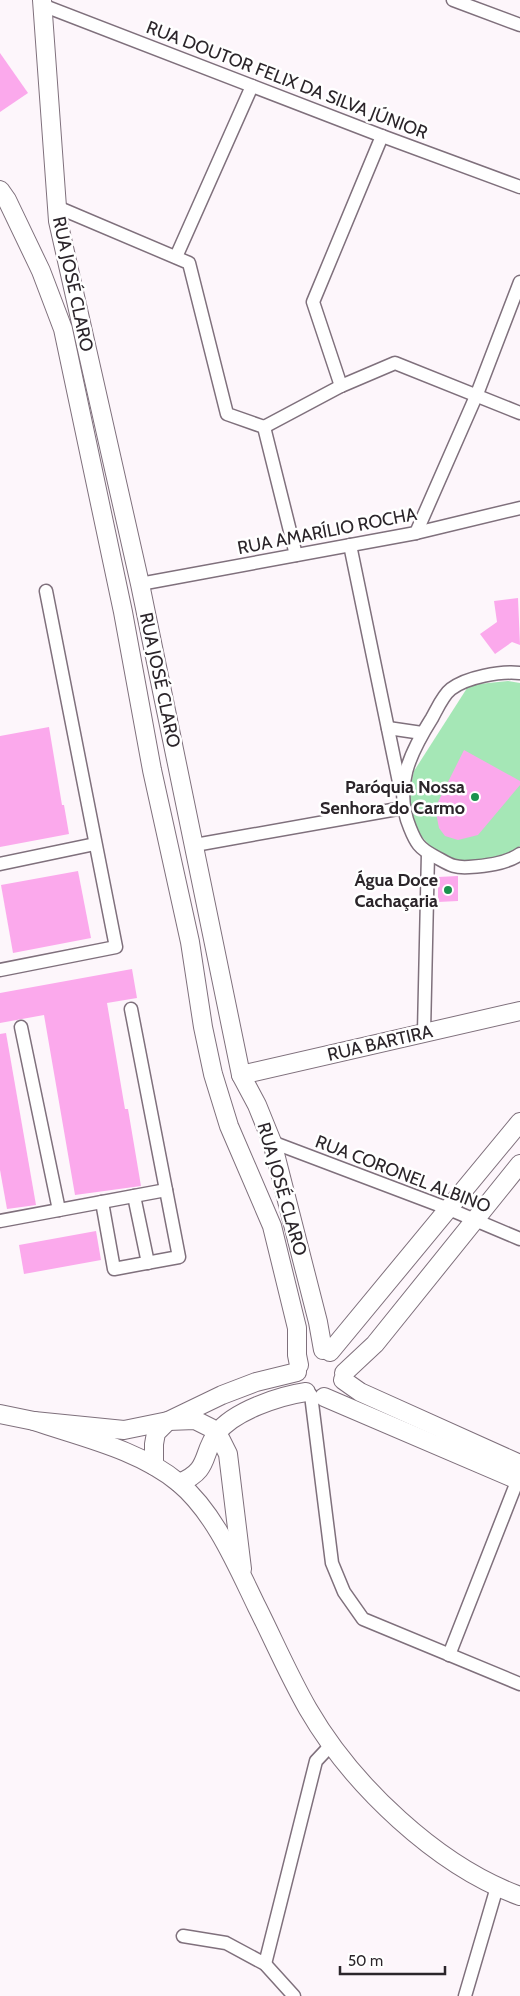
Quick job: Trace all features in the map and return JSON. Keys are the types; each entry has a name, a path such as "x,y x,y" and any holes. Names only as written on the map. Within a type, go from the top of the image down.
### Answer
{"street":[{"path":"453,0 520,25"},
{"name":"RUA DOUTOR FELIX DA SILVA JÚNIOR","path":"42,2 252,86 520,187"},
{"name":"RUA JOSÉ CLARO","path":"42,2 58,221 140,584 241,1075 257,1105 272,1142 327,1351"},
{"path":"176,257 252,86"},
{"path":"341,386 313,302 382,136"},
{"name":"RUA JOSÉ CLARO","path":"0,190 7,200 41,271 63,328 123,612 152,770 190,942 203,1027 213,1074 229,1126 272,1226 297,1328 298,1369"},
{"path":"57,206 189,262 227,414 264,427 341,386 395,363 520,412"},
{"path":"416,533 477,394 520,282"},
{"path":"264,427 296,555"},
{"name":"RUA AMARÍLIO ROCHA","path":"140,584 416,533 520,508"},
{"path":"350,545 403,802 417,845 454,868 483,866 514,858 520,854"},
{"path":"0,970 116,948 46,591"},
{"path":"403,802 406,770 422,733 448,691 463,681 485,676 520,673"},
{"path":"388,728 422,733"},
{"path":"195,844 403,802"},
{"path":"0,864 95,844"},
{"path":"424,1032 428,853"},
{"path":"102,1202 114,1269 179,1257 131,1010"},
{"name":"RUA BARTIRA","path":"241,1075 520,1011"},
{"path":"21,1027 59,1210"},
{"path":"154,1466 156,1433 168,1421 222,1395 298,1369 308,1354 327,1351 449,1209 520,1122"},
{"name":"RUA CORONEL ALBINO","path":"272,1142 449,1209 520,1239"},
{"path":"179,1483 190,1479 197,1473 204,1463 216,1434 240,1414 294,1394 314,1395 336,1391 344,1376 375,1344 520,1164"},
{"path":"0,1221 166,1190"},
{"path":"134,1196 148,1263"},
{"path":"327,1351 340,1361 344,1376 360,1392 519,1475"},
{"path":"298,1369 301,1387 314,1395 519,1475"},
{"path":"314,1395 332,1563 344,1592 363,1619 520,1684"},
{"path":"0,1414 34,1421 124,1430 168,1421 196,1420 211,1428 228,1454 244,1580"},
{"path":"34,1421 142,1458 179,1483 204,1510 244,1580 308,1708 331,1744 382,1805 430,1846 497,1887 520,1896"},
{"path":"449,1655 519,1475"},
{"path":"265,1964 316,1761 331,1744"},
{"path":"465,1996 497,1887"},
{"path":"183,1936 226,1943 265,1964 294,1996"}],"green space":[{"path":"508,681 520,683 520,846 511,852 482,861 453,861 432,848 421,836 413,821 408,799 414,771 469,685"}],"building":[{"path":"0,53 28,93 0,112"},
{"path":"518,598 520,645 512,642 495,654 480,634 497,622 494,601"},
{"path":"49,727 62,805 64,805 69,834 0,847 0,736"},
{"name":"Paróquia Nossa Senhora do Carmo","path":"464,750 520,781 520,785 478,835 458,840 445,836 439,828 435,808"},
{"path":"78,871 91,938 13,953 1,885"},
{"name":"Água Doce Cachaçaria","path":"458,876 458,901 438,902 438,877"},
{"path":"132,969 137,998 107,1003 125,1109 128,1109 141,1186 75,1195 44,1015 0,1023 0,993"},
{"path":"6,1033 36,1205 7,1209 0,1170 0,1034"},
{"path":"96,1231 101,1260 24,1274 19,1245"}],"place":[{"name":"Paróquia Nossa Senhora do Carmo","path":"475,797"},
{"name":"Água Doce Cachaçaria","path":"448,890"}]}
